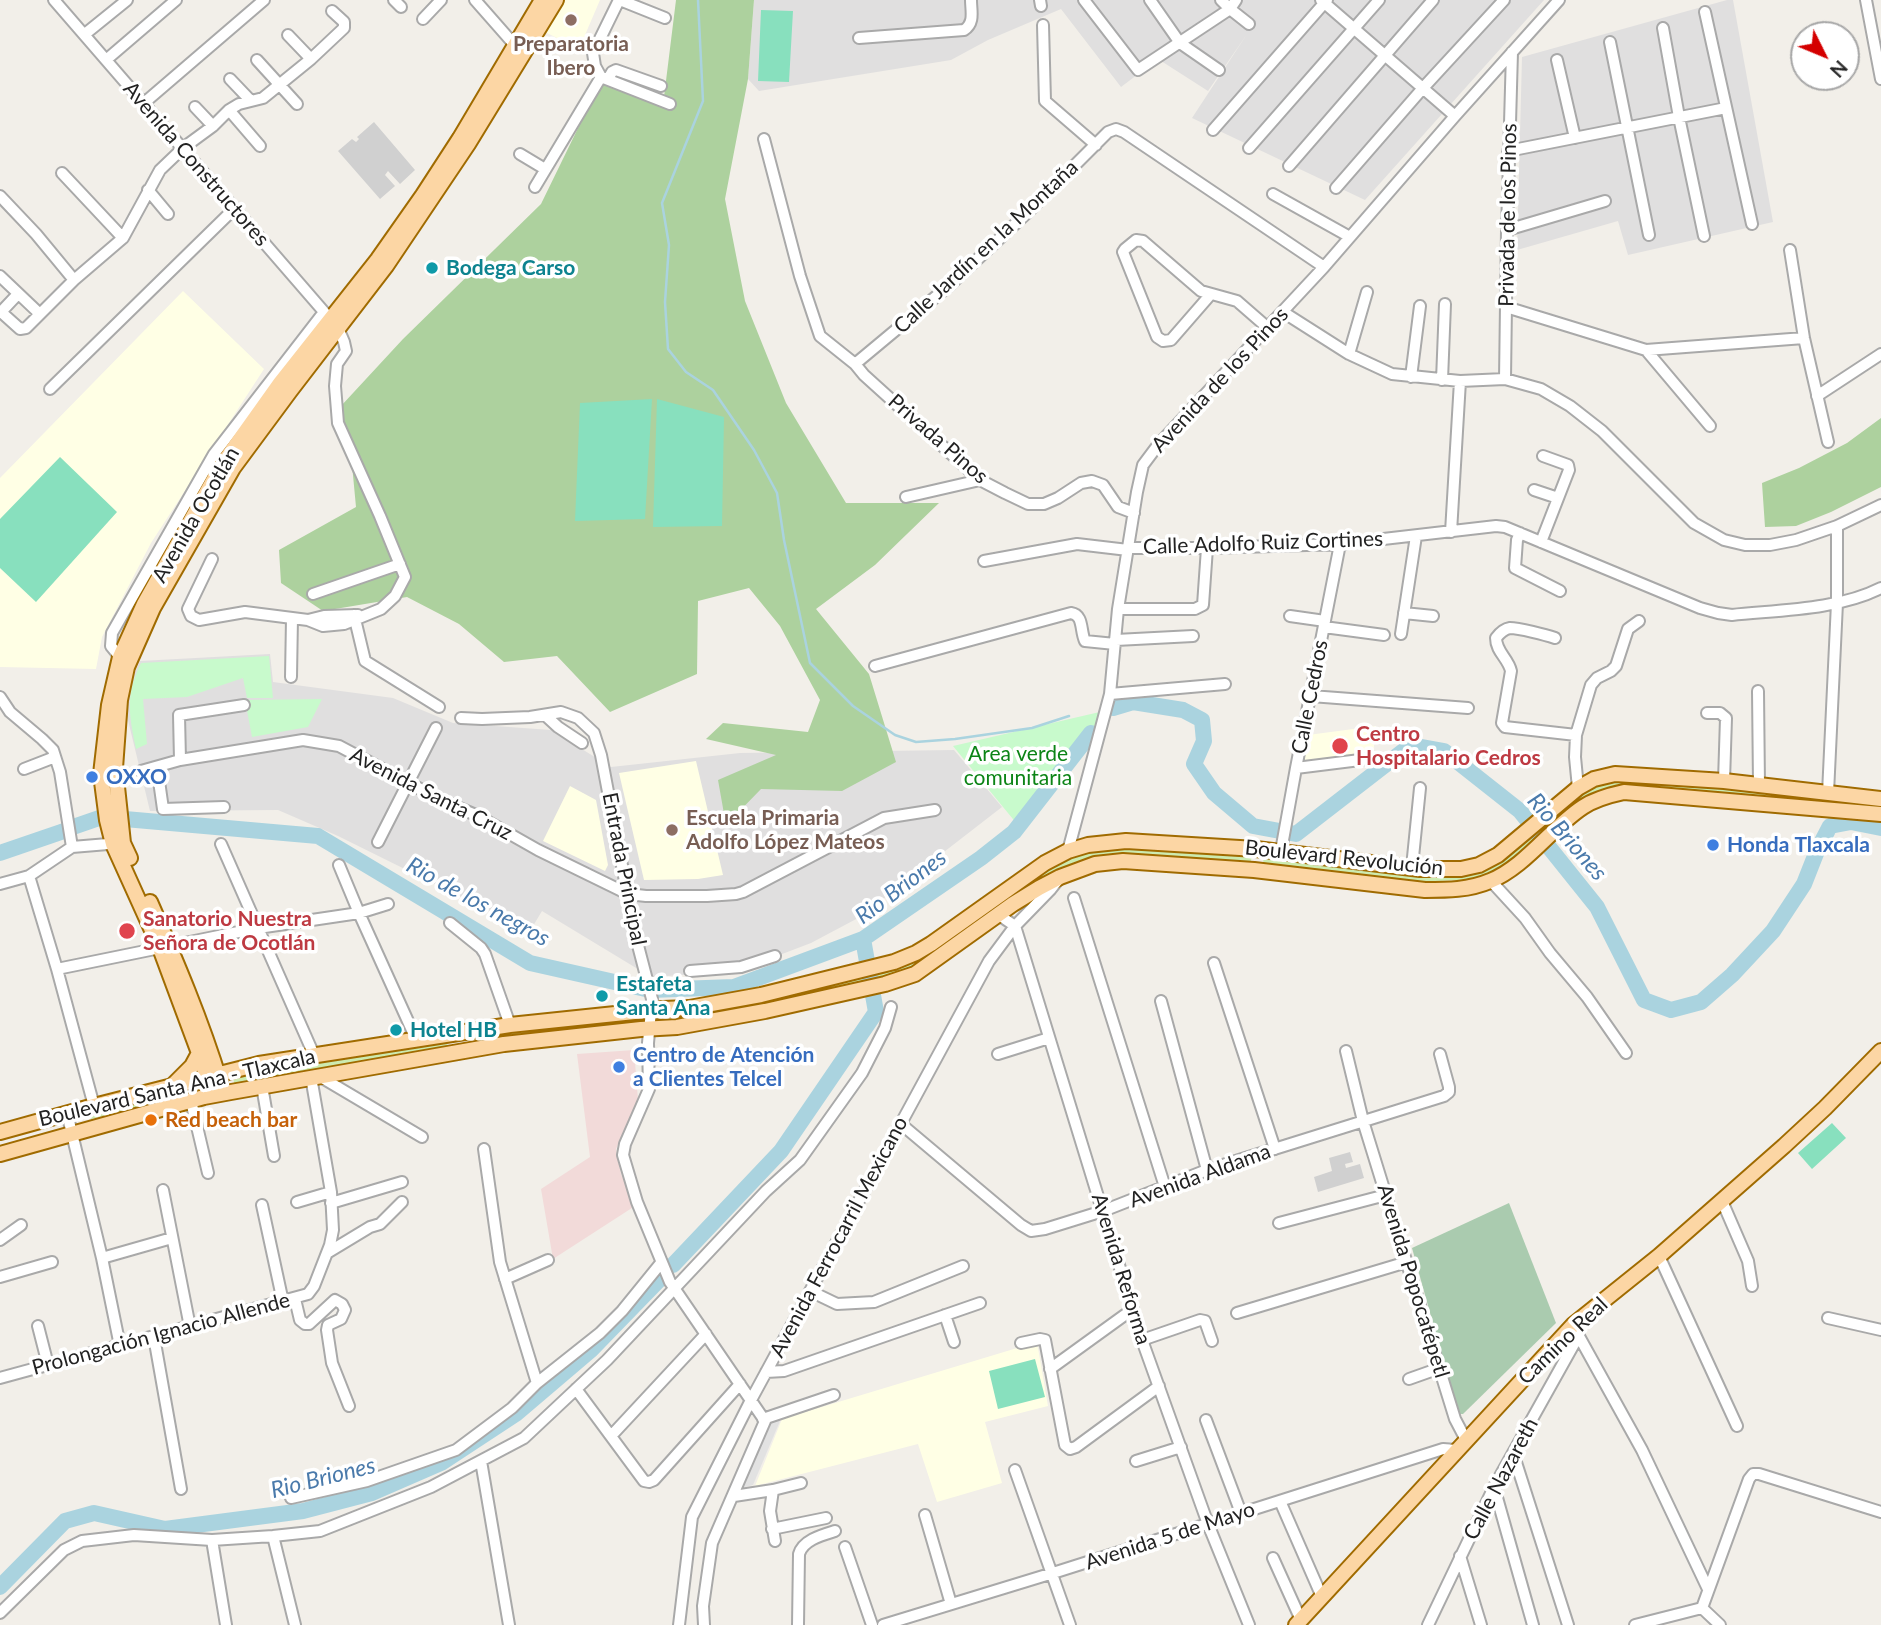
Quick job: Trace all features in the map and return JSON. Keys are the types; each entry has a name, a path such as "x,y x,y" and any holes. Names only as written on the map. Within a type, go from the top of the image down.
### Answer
{"main road":[{"name":"Avenida Ocotlán","path":"519,50 542,0"},
{"name":"Avenida Ocotlán","path":"218,1094 205,1052 165,948 118,843 112,804 102,774 109,705 120,657 144,604 223,463 281,383 378,259 519,50 556,0"},
{"name":"Avenida Ocotlán","path":"112,804 120,700 127,667 153,608 233,468 331,320"},
{"name":"Boulevard Revolución","path":"894,962 931,944 1045,863 1068,851 1088,845 1126,841 1256,849 1283,844 1412,867 1461,869 1479,865 1507,849 1578,789 1594,779 1615,774 1724,781 1881,799"},
{"name":"Boulevard Revolución","path":"898,980 931,964 1039,888 1095,864 1123,861 1254,870 1425,890 1470,888 1491,881 1518,863 1584,806 1606,796 1624,792 1881,814"},
{"path":"1254,870 1256,849"},
{"name":"Boulevard Santa Ana - Tlaxcala","path":"0,1132 259,1064 651,1005 689,1008 761,995 894,962"},
{"name":"Boulevard Santa Ana - Tlaxcala","path":"0,1154 218,1094 504,1044 677,1027 765,1011 898,980"},
{"path":"798,986 802,1003"},
{"path":"761,995 765,1011"},
{"path":"461,1053 457,1047 460,1041 491,1029"},
{"name":"Camino Real","path":"1298,1623 1461,1445 1576,1330 1825,1108 1881,1051"},
{"path":"171,1086 205,1052 230,1063 259,1064"}],"street":[{"name":"Avenida Constructores","path":"54,0 331,320"},
{"path":"85,34 127,0"},
{"path":"106,60 176,0"},
{"path":"144,103 264,0"},
{"path":"423,19 441,0"},
{"path":"476,0 519,50"},
{"path":"665,18 619,0 593,53 595,66 605,78 670,104"},
{"path":"859,38 964,30 972,21 971,0"},
{"path":"1084,0 1138,70 1233,5"},
{"path":"1150,0 1180,43 1219,70"},
{"path":"1221,0 1233,5 1250,24"},
{"path":"1249,148 1379,0"},
{"path":"1289,166 1433,0"},
{"path":"1336,188 1504,0"},
{"name":"Avenida de los Pinos","path":"1068,851 1110,694 1118,609 1143,465 1324,267 1559,0"},
{"path":"1866,0 1881,79"},
{"path":"1213,130 1324,1 1455,116"},
{"path":"18,293 0,312 23,330 74,280 123,238 160,170 183,148 213,127 229,110 239,104 263,98 311,59 345,25 332,10"},
{"path":"1705,12 1752,224"},
{"path":"1043,25 1045,101 1096,145"},
{"path":"1663,28 1704,236"},
{"path":"288,35 311,59"},
{"path":"1610,42 1649,235"},
{"name":"Privada de los Pinos","path":"1505,379 1512,52"},
{"path":"257,60 297,104"},
{"path":"1557,60 1575,138"},
{"path":"535,187 611,72 615,70 661,86"},
{"path":"230,79 251,101"},
{"path":"195,107 213,127"},
{"path":"1508,151 1726,108"},
{"path":"229,110 260,146"},
{"name":"Calle Jardín en la Montaña","path":"855,364 951,284 1108,132 1116,129 1324,267"},
{"name":"Privada Pinos","path":"764,139 800,276 820,336 855,364 979,480 1028,504 1044,504 1081,483 1092,481 1103,485 1118,508 1133,513"},
{"path":"520,153 545,169"},
{"path":"62,173 123,238"},
{"path":"148,191 168,214"},
{"path":"1273,194 1350,237"},
{"path":"0,195 74,280"},
{"path":"1507,230 1605,201"},
{"path":"50,389 235,208"},
{"path":"1211,294 1171,340 1163,341 1157,337 1123,253 1136,240 1143,241 1201,291 1237,301 1268,328"},
{"path":"1790,250 1804,338 1828,442"},
{"path":"0,276 40,314"},
{"path":"1349,354 1367,292"},
{"path":"1442,380 1445,304"},
{"path":"1411,377 1420,306"},
{"path":"1506,307 1646,350 1804,338"},
{"path":"1283,312 1349,354 1392,374 1460,381 1505,379 1541,389 1570,406 1602,431 1694,523 1724,540 1745,545 1770,545 1796,540 1837,526 1881,505"},
{"path":"212,559 188,609 191,617 199,620 245,612 329,621 357,617 381,609 395,596 405,577 338,423 335,386 337,364 346,351 344,342 331,320"},
{"path":"1646,350 1710,426"},
{"path":"1817,396 1881,354"},
{"path":"1451,532 1460,381"},
{"path":"1541,542 1569,470 1568,465 1543,456"},
{"path":"906,497 979,480"},
{"path":"1534,490 1558,498"},
{"name":"Calle Adolfo Ruiz Cortines","path":"984,561 1077,544 1128,549 1340,544 1496,526 1505,527 1700,608 1718,613 1732,615 1837,603 1856,599 1881,588"},
{"path":"1828,793 1837,603 1837,526"},
{"path":"1520,533 1515,568 1560,592"},
{"path":"1401,634 1416,536"},
{"name":"Calle Cedros","path":"1283,844 1340,544"},
{"path":"1118,609 1195,608 1203,605 1207,548"},
{"path":"313,594 400,564"},
{"path":"874,666 1071,613 1080,618 1085,641 1115,642 1193,636"},
{"path":"1404,613 1433,616"},
{"path":"1290,616 1384,635"},
{"path":"357,617 365,661 439,707"},
{"path":"291,677 292,618"},
{"path":"1578,789 1576,734 1591,685 1616,666 1628,629 1639,621"},
{"path":"1555,638 1510,628 1502,631 1496,638 1496,646 1511,671 1502,723 1505,727 1576,734"},
{"path":"1110,694 1225,684"},
{"path":"1758,691 1759,785"},
{"path":"1311,696 1468,708"},
{"path":"0,698 10,712 53,750 60,772 72,848"},
{"path":"180,760 179,715 244,705"},
{"name":"Entrada Principal","path":"545,715 561,712 578,718 594,733 601,755 635,934 645,971 651,1005 649,1089 625,1144 623,1155 637,1202 674,1288 764,1419"},
{"path":"1707,713 1720,713 1726,718 1724,781"},
{"path":"461,718 545,715 582,743"},
{"path":"378,842 436,728"},
{"name":"Avenida Santa Cruz","path":"141,771 180,760 303,740 339,746 628,894"},
{"path":"24,769 55,757"},
{"path":"1296,768 1368,759"},
{"path":"157,766 163,809 225,807"},
{"path":"1412,867 1420,788"},
{"path":"628,894 736,894 884,818 935,810"},
{"path":"0,884 29,876 72,848 118,843"},
{"path":"221,844 314,1055"},
{"path":"340,865 416,1039"},
{"path":"29,876 94,1106"},
{"name":"Avenida Ferrocarril Mexicano","path":"679,1625 692,1517 751,1400 989,961 1015,926 1060,877"},
{"path":"1491,881 1525,918 1587,997 1626,1053"},
{"path":"1074,898 1165,1187"},
{"path":"57,969 258,929 359,913 388,904"},
{"path":"999,915 1015,926"},
{"path":"450,923 485,954 510,1025"},
{"name":"Avenida Reforma","path":"1015,926 1143,1340 1209,1524 1249,1625"},
{"path":"690,971 741,967 775,956"},
{"path":"1214,963 1275,1149"},
{"path":"1161,1001 1207,1170"},
{"path":"0,1613 64,1550 82,1541 134,1535 212,1540 320,1531 431,1488 524,1438 607,1360 766,1191 800,1160 862,1073 885,1028 891,1007"},
{"path":"998,1054 1049,1038"},
{"name":"Avenida Popocatépetl","path":"1346,1051 1363,1121 1440,1368 1461,1445"},
{"name":"Avenida Aldama","path":"901,1124 1031,1231 1103,1211 1207,1170 1444,1096 1449,1087 1440,1054"},
{"path":"315,1077 422,1137"},
{"name":"Prolongación Ignacio Allende","path":"0,1378 308,1294 327,1253 333,1230 315,1077"},
{"path":"262,1086 274,1156"},
{"path":"191,1101 208,1173"},
{"path":"67,1113 120,1346"},
{"path":"484,1149 500,1262 537,1383"},
{"path":"297,1202 402,1182"},
{"path":"163,1191 190,1327"},
{"path":"1279,1223 1386,1195"},
{"path":"1722,1201 1748,1261 1752,1286"},
{"path":"327,1253 370,1227 380,1224 402,1202"},
{"path":"262,1205 289,1300 300,1320 309,1324 335,1300 342,1304 345,1310 341,1319 328,1325 327,1330 332,1363 349,1406"},
{"path":"0,1240 21,1225"},
{"path":"102,1258 172,1238"},
{"path":"1659,1256 1737,1426"},
{"path":"505,1279 548,1260"},
{"path":"1237,1313 1406,1260"},
{"path":"0,1277 52,1262"},
{"path":"291,1498 367,1481 456,1450 512,1408 537,1383 600,1334 661,1263"},
{"path":"810,1291 837,1304 874,1302 963,1266"},
{"path":"766,1372 784,1371 980,1303"},
{"path":"1050,1369 1133,1309"},
{"path":"945,1315 954,1342"},
{"path":"1828,1318 1881,1330"},
{"path":"1143,1340 1200,1320 1205,1321 1213,1341"},
{"path":"38,1325 48,1365"},
{"path":"1576,1330 1642,1450 1709,1589"},
{"name":"Calle Nazareth","path":"1428,1625 1494,1486 1576,1330"},
{"path":"611,1436 706,1334"},
{"path":"154,1336 181,1489"},
{"path":"1021,1343 1045,1340 1065,1445 1070,1449 1159,1386"},
{"path":"1409,1379 1440,1368"},
{"path":"576,1389 644,1480 649,1482 654,1480 740,1384"},
{"path":"704,1625 703,1606 712,1543 734,1496 764,1419 834,1395"},
{"path":"1206,1420 1241,1513"},
{"name":"Avenida 5 de Mayo","path":"883,1625 1461,1445"},
{"path":"1136,1461 1181,1447"},
{"path":"1513,1453 1568,1625"},
{"path":"481,1461 509,1625"},
{"path":"1015,1470 1070,1625"},
{"path":"1702,1608 1753,1474 1881,1511"},
{"path":"734,1496 801,1483"},
{"path":"1494,1486 1533,1625"},
{"path":"773,1490 770,1511 775,1541"},
{"path":"1280,1501 1322,1597"},
{"path":"925,1515 951,1604"},
{"path":"772,1529 826,1518"},
{"path":"798,1625 801,1548 835,1531"},
{"path":"274,1536 295,1625"},
{"path":"212,1540 226,1625"},
{"path":"845,1547 872,1625"},
{"path":"1460,1556 1481,1625"},
{"path":"1273,1558 1298,1623"},
{"path":"1634,1625 1702,1608"},
{"path":"1702,1608 1720,1625"}],"shaded area":[{"name":"Preparatoria Ibero","path":"562,0 600,0 579,49 543,31"},
{"path":"754,0 1544,0 1365,200 1192,118 1247,34 1208,91 1158,59 1121,87 1061,9 988,40 951,60 759,91 748,79"},
{"path":"1733,0 1773,222 1628,255 1618,221 1517,250 1522,57"},
{"path":"374,122 415,170 400,184 388,171 385,175 395,186 380,199 338,151 352,139 356,142 359,139 357,137"},
{"path":"183,291 264,369 151,543 102,637 96,669 0,667 0,478"},
{"path":"270,654 273,682 393,698 453,723 551,730 611,767 740,753 954,750 1002,807 860,917 811,943 756,964 713,973 651,977 542,911 530,931 338,836 278,810 150,811 127,716 131,681 140,661"},
{"name":"Centro Hospitalario Cedros","path":"1376,726 1373,756 1301,765 1308,735"},
{"name":"Escuela Primaria Adolfo López Mateos","path":"696,761 723,875 698,879 644,880 619,773"},
{"path":"570,786 596,800 608,865 605,871 543,841"},
{"path":"634,1050 638,1100 616,1149 621,1174 635,1206 553,1259 541,1189 590,1157 577,1054"},
{"path":"1350,1152 1353,1162 1345,1164 1346,1168 1360,1164 1364,1178 1318,1192 1314,1177 1332,1171 1329,1158"},
{"path":"1509,1203 1556,1323 1463,1414 1458,1414 1412,1248"},
{"path":"1037,1342 1048,1406 985,1422 1002,1483 937,1502 918,1444 755,1486 782,1419"},
{"path":"771,1418 780,1421 753,1485 741,1488"}],"green space":[{"path":"676,0 754,0 748,79 725,199 745,301 786,403 846,503 939,503 875,565 816,609 869,674 896,762 842,791 761,789 726,825 718,780 776,755 706,739 723,723 808,732 820,700 780,626 749,588 698,601 697,674 610,712 557,656 504,662 459,624 407,597 323,611 281,583 279,550 356,507 351,454 341,406 403,339 541,204 600,83 663,105"},
{"path":"761,10 793,11 789,82 758,81"},
{"path":"652,399 645,519 575,521 580,403"},
{"path":"657,399 724,417 722,526 653,527"},
{"path":"1881,418 1881,487 1796,526 1765,527 1762,483 1799,468 1847,443"},
{"path":"60,457 117,512 36,602 0,568 0,519"},
{"path":"269,656 273,698 247,698 243,678 187,697 143,699 147,744 136,749 130,705 132,685 141,663"},
{"path":"322,699 308,727 252,737 245,700"},
{"name":"Area verde comunitaria","path":"1104,711 1102,718 1017,824 953,746"},
{"path":"1621,778 1876,801 1875,811 1622,787 1580,801 1503,865 1476,879 1422,882 1263,864 1264,853 1461,871 1561,805 1600,783"},
{"path":"1126,846 1253,852 1250,865 1125,858 1072,870 930,963 803,1002 799,986 893,964 1021,883 1071,856"},
{"path":"585,1021 582,1028 473,1043 490,1033"},
{"path":"451,1038 444,1050 235,1088 233,1077"},
{"path":"200,1085 196,1089 91,1119 88,1113"},
{"path":"1832,1123 1846,1138 1812,1169 1798,1153"},
{"path":"1035,1359 1045,1397 998,1409 989,1371"}],"waterway":[{"path":"698,0 703,101 662,203 669,245 665,302 668,349 686,372 713,390 754,450 777,493 810,663 853,706 895,735 916,742 1032,728 1069,716"},
{"name":"Rio Briones","path":"1113,708 1133,702 1183,710 1202,720 1204,741 1194,764 1214,793 1253,826 1296,834 1411,745 1444,751 1520,811 1597,907 1644,1000 1671,1010 1701,1002 1732,975 1773,931 1804,884 1830,826 1851,822 1881,828"},
{"name":"Rio Briones","path":"673,1265 781,1151 876,1012 863,939 981,858 1014,832 1091,733"},
{"name":"Rio de los negros","path":"73,827 102,817 318,836 530,963 650,990 734,987 863,939"},
{"name":"Rio de los negros","path":"0,853 64,831"},
{"name":"Rio Briones","path":"0,1587 65,1521 94,1513 165,1529 303,1511 372,1493 441,1463 517,1413 591,1350 659,1280"}],"place":[{"name":"Preparatoria Ibero","path":"571,20"},
{"name":"Bodega Carso","path":"432,268"},
{"name":"Centro Hospitalario Cedros","path":"1340,746"},
{"name":"OXXO","path":"92,777"},
{"name":"Escuela Primaria Adolfo López Mateos","path":"672,830"},
{"name":"Honda Tlaxcala","path":"1713,845"},
{"name":"Sanatorio Nuestra Señora de Ocotlán","path":"127,931"},
{"name":"Estafeta Santa Ana","path":"602,996"},
{"name":"Hotel HB","path":"396,1030"},
{"name":"Centro de Atención a Clientes Telcel","path":"619,1067"},
{"name":"Red beach bar","path":"151,1120"}]}
